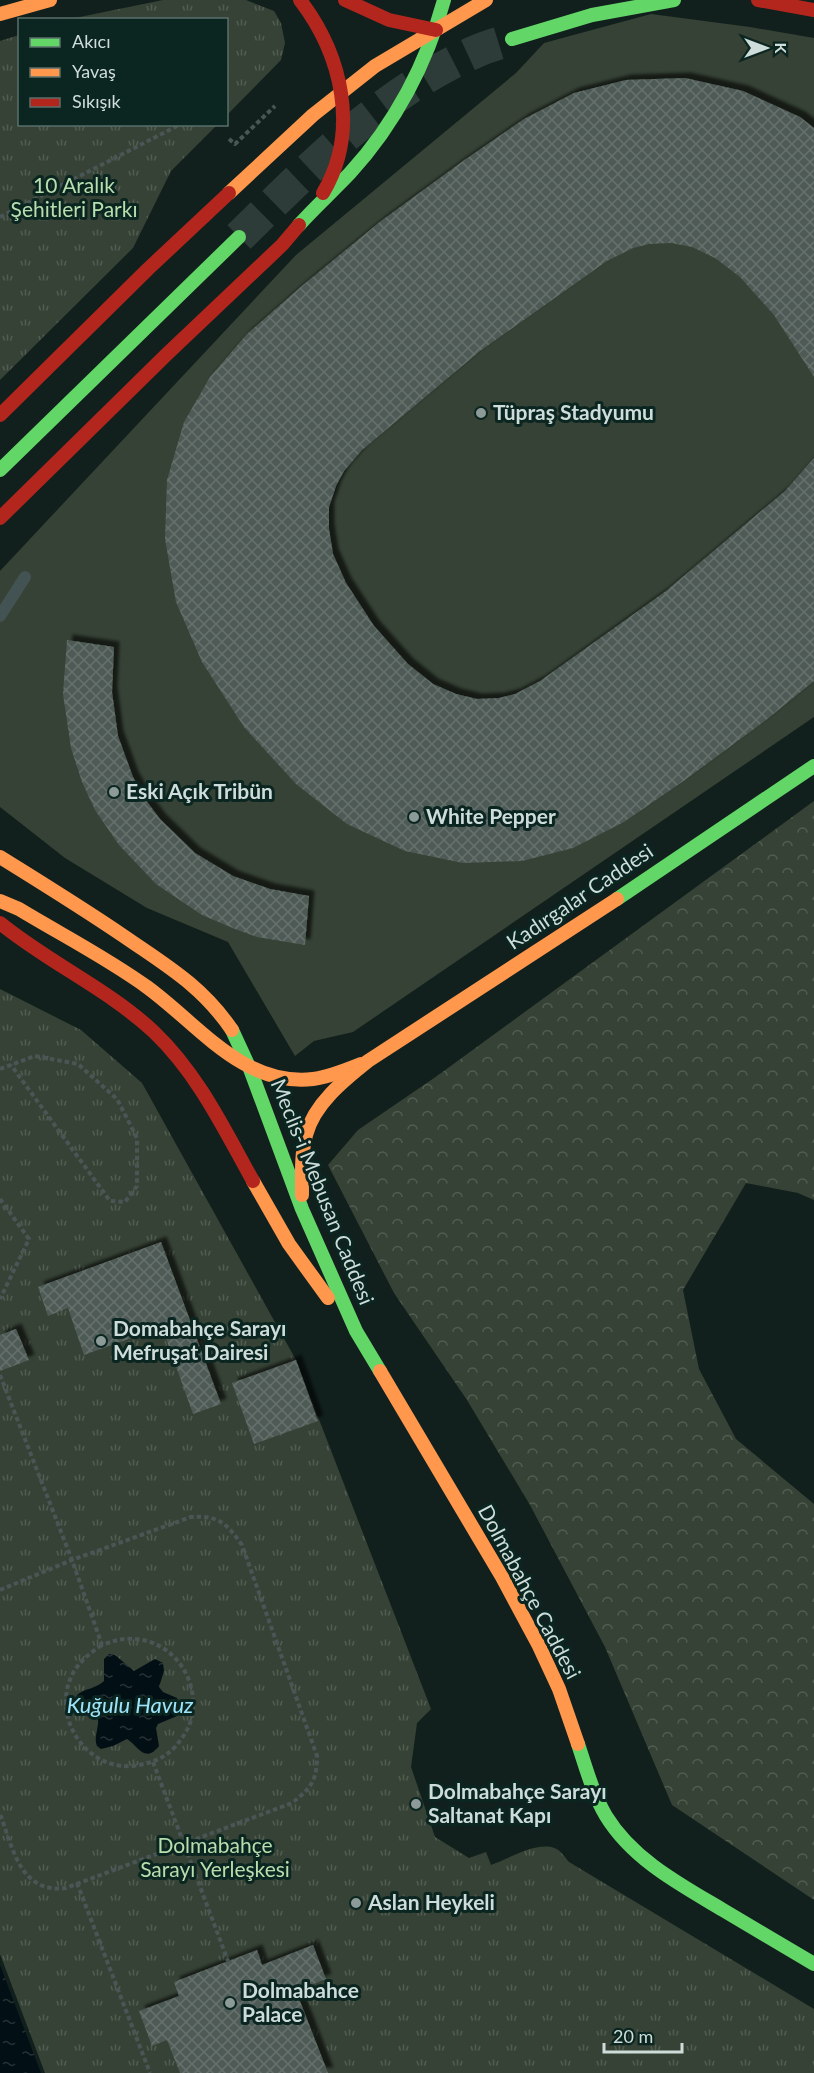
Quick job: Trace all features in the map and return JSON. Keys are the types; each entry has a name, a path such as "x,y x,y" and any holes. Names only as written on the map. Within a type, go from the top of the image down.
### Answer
{"main road":[{"path":"0,14 50,0"},
{"path":"300,0 314,16 330,49 344,115 342,135 328,185 312,210"},
{"path":"345,0 370,13 420,28 436,30"},
{"path":"0,518 282,245 312,210 351,172 376,141 416,79 436,30 444,0"},
{"path":"0,415 148,269 279,146 340,93 375,66 486,0"},
{"path":"512,39 584,16 674,0"},
{"path":"758,0 814,10"},
{"path":"0,470 239,237"},
{"name":"Kadırgalar Caddesi","path":"302,1209 306,1134 312,1119 341,1085 368,1061 473,994 814,766"},
{"name":"Meclis-i Mebusan Caddesi","path":"0,857 66,897 187,979 212,1003 234,1033 250,1069 302,1209 356,1331"},
{"path":"0,901 19,909 149,989 214,1043 250,1069"},
{"name":"Meclis-i Mebusan Caddesi","path":"0,923 21,943 94,987 172,1050 212,1107 296,1254 317,1285 356,1331"},
{"name":"Kadırgalar Caddesi","path":"250,1069 278,1077 312,1079 368,1061"},
{"name":"Dolmabahçe Caddesi","path":"356,1331 502,1577 539,1646 559,1689 597,1800 608,1818 627,1844 648,1862 691,1891 814,1964"}],"lane":[{"path":"0,616 25,577"}],"path":[{"path":"229,139 235,144 275,106"},
{"path":"0,217 177,126"},
{"path":"0,1069 35,1056 78,1064 117,1099 136,1138 137,1186 125,1202 110,1201 11,1065"},
{"path":"0,1199 29,1239 0,1299"},
{"path":"0,1375 72,1560 102,1645"},
{"path":"0,1590 72,1560 191,1517 212,1518 229,1526 242,1545 316,1749 317,1771 310,1788 292,1803 56,1889 47,1888 32,1881 20,1867 0,1814"},
{"path":"133,1639 151,1642 167,1650 179,1662 189,1680 193,1695 193,1712 187,1730 170,1753 153,1762 130,1767 111,1764 87,1751 71,1728 66,1708 70,1679 89,1653 102,1645 117,1640 133,1639"},
{"path":"153,1762 228,1961"},
{"path":"77,1883 150,2073"}],"green space":[{"path":"163,0 246,0 274,11 281,23 285,43 281,60 228,114 228,18 75,18"},
{"name":"Tüpraş Stadyumu","path":"651,14 814,38 814,717 353,1032 314,1041 295,1056 228,942 147,908 65,858 0,807 0,571 296,255 516,73 544,43"},
{"name":"10 Aralık Şehitleri Parkı","path":"18,35 18,126 216,126 171,171 133,248 0,380 0,41"},
{"path":"814,801 814,1200 798,1193 746,1183 683,1290 699,1369 736,1439 814,1504 814,1900 672,1805 605,1647 530,1505 467,1400 394,1293 328,1165 358,1130 437,1076"},
{"name":"Dolmabahçe Sarayı Yerleşkesi","path":"0,989 81,1030 142,1083 296,1360 431,1709 417,1723 411,1767 435,1837 469,1858 486,1852 491,1865 528,1850 554,1848 569,1862 814,2009 814,2073 45,2073 0,1954"}],"water":[{"name":"Kuğulu Havuz","path":"109,1654 115,1655 134,1671 155,1659 163,1663 164,1671 159,1687 163,1692 177,1698 181,1708 177,1716 158,1724 156,1728 159,1746 150,1753 142,1752 127,1739 101,1749 97,1746 97,1717 81,1706 77,1695 104,1681 104,1659"},
{"path":"0,1965 41,2073 0,2073"}],"building":[{"path":"685,78 743,91 800,117 814,128 814,377 774,315 740,277 715,258 692,247 671,243 649,244 633,248 607,261 480,351 362,450 344,471 329,507 329,529 333,554 346,583 374,626 408,664 433,684 456,694 477,699 499,698 515,694 540,681 666,591 785,491 814,458 814,681 685,780 624,822 573,848 522,861 463,863 405,851 347,824 296,784 244,727 202,662 176,602 165,539 167,480 184,422 210,377 247,334 381,221 524,119 574,93 626,80"},
{"name":"Eski Açık Tribün","path":"67,640 114,647 112,692 118,736 133,777 160,819 195,853 233,876 270,889 309,896 305,945 257,937 202,915 156,884 119,845 95,810 82,782 71,748 63,694"},
{"name":"Domabahçe Sarayı Mefruşat Dairesi","path":"161,1242 221,1404 193,1414 162,1327 84,1355 68,1308 48,1316 38,1287"},
{"path":"16,1329 29,1360 0,1371 0,1335"},
{"path":"296,1360 318,1421 254,1444 232,1383"},
{"name":"Dolmabahce Palace","path":"313,1945 326,1979 296,1991 328,2073 180,2073 167,2040 152,2046 139,2011 179,1996 174,1982 257,1950 262,1965"}],"tunnel":[{"path":"239,237 321,158 380,109 443,68 481,49 512,39"}],"traffic: fast":[{"path":"299,225 350,173 395,113 419,70 444,0"},
{"path":"512,39 592,15 674,0"},
{"path":"0,470 239,237"},
{"path":"617,899 814,766"},
{"path":"232,1030 250,1069 302,1209 356,1331 380,1371"},
{"path":"578,1744 601,1808 617,1832 630,1846 675,1881 814,1964"}],"traffic: slow":[{"path":"0,14 50,0"},
{"path":"229,193 313,115 375,66 486,0"},
{"path":"0,857 94,916 183,978 209,1001 232,1030"},
{"path":"302,1195 304,1142 316,1113 331,1093 368,1061 617,899"},
{"path":"0,901 19,909 116,966 147,987 223,1050 265,1073 288,1079 313,1079 361,1064"},
{"path":"253,1181 289,1244 328,1298"},
{"path":"380,1371 502,1577 539,1646 559,1689 578,1744"}],"traffic: jam":[{"path":"300,0 327,45 341,94 343,119 341,144 334,169 323,193"},
{"path":"345,0 389,20 436,30"},
{"path":"758,0 814,10"},
{"path":"0,415 148,269 229,193"},
{"path":"0,518 282,245 299,225"},
{"path":"0,923 38,951 117,1002 170,1048 197,1084 221,1122 253,1181"}],"place":[{"name":"Tüpraş Stadyumu","path":"481,413"},
{"name":"Eski Açık Tribün","path":"114,792"},
{"name":"White Pepper","path":"414,817"},
{"name":"Domabahçe Sarayı Mefruşat Dairesi","path":"101,1341"},
{"name":"Dolmabahçe Sarayı Saltanat Kapı","path":"416,1804"},
{"name":"Aslan Heykeli","path":"356,1903"},
{"name":"Dolmabahce Palace","path":"230,2003"}]}
